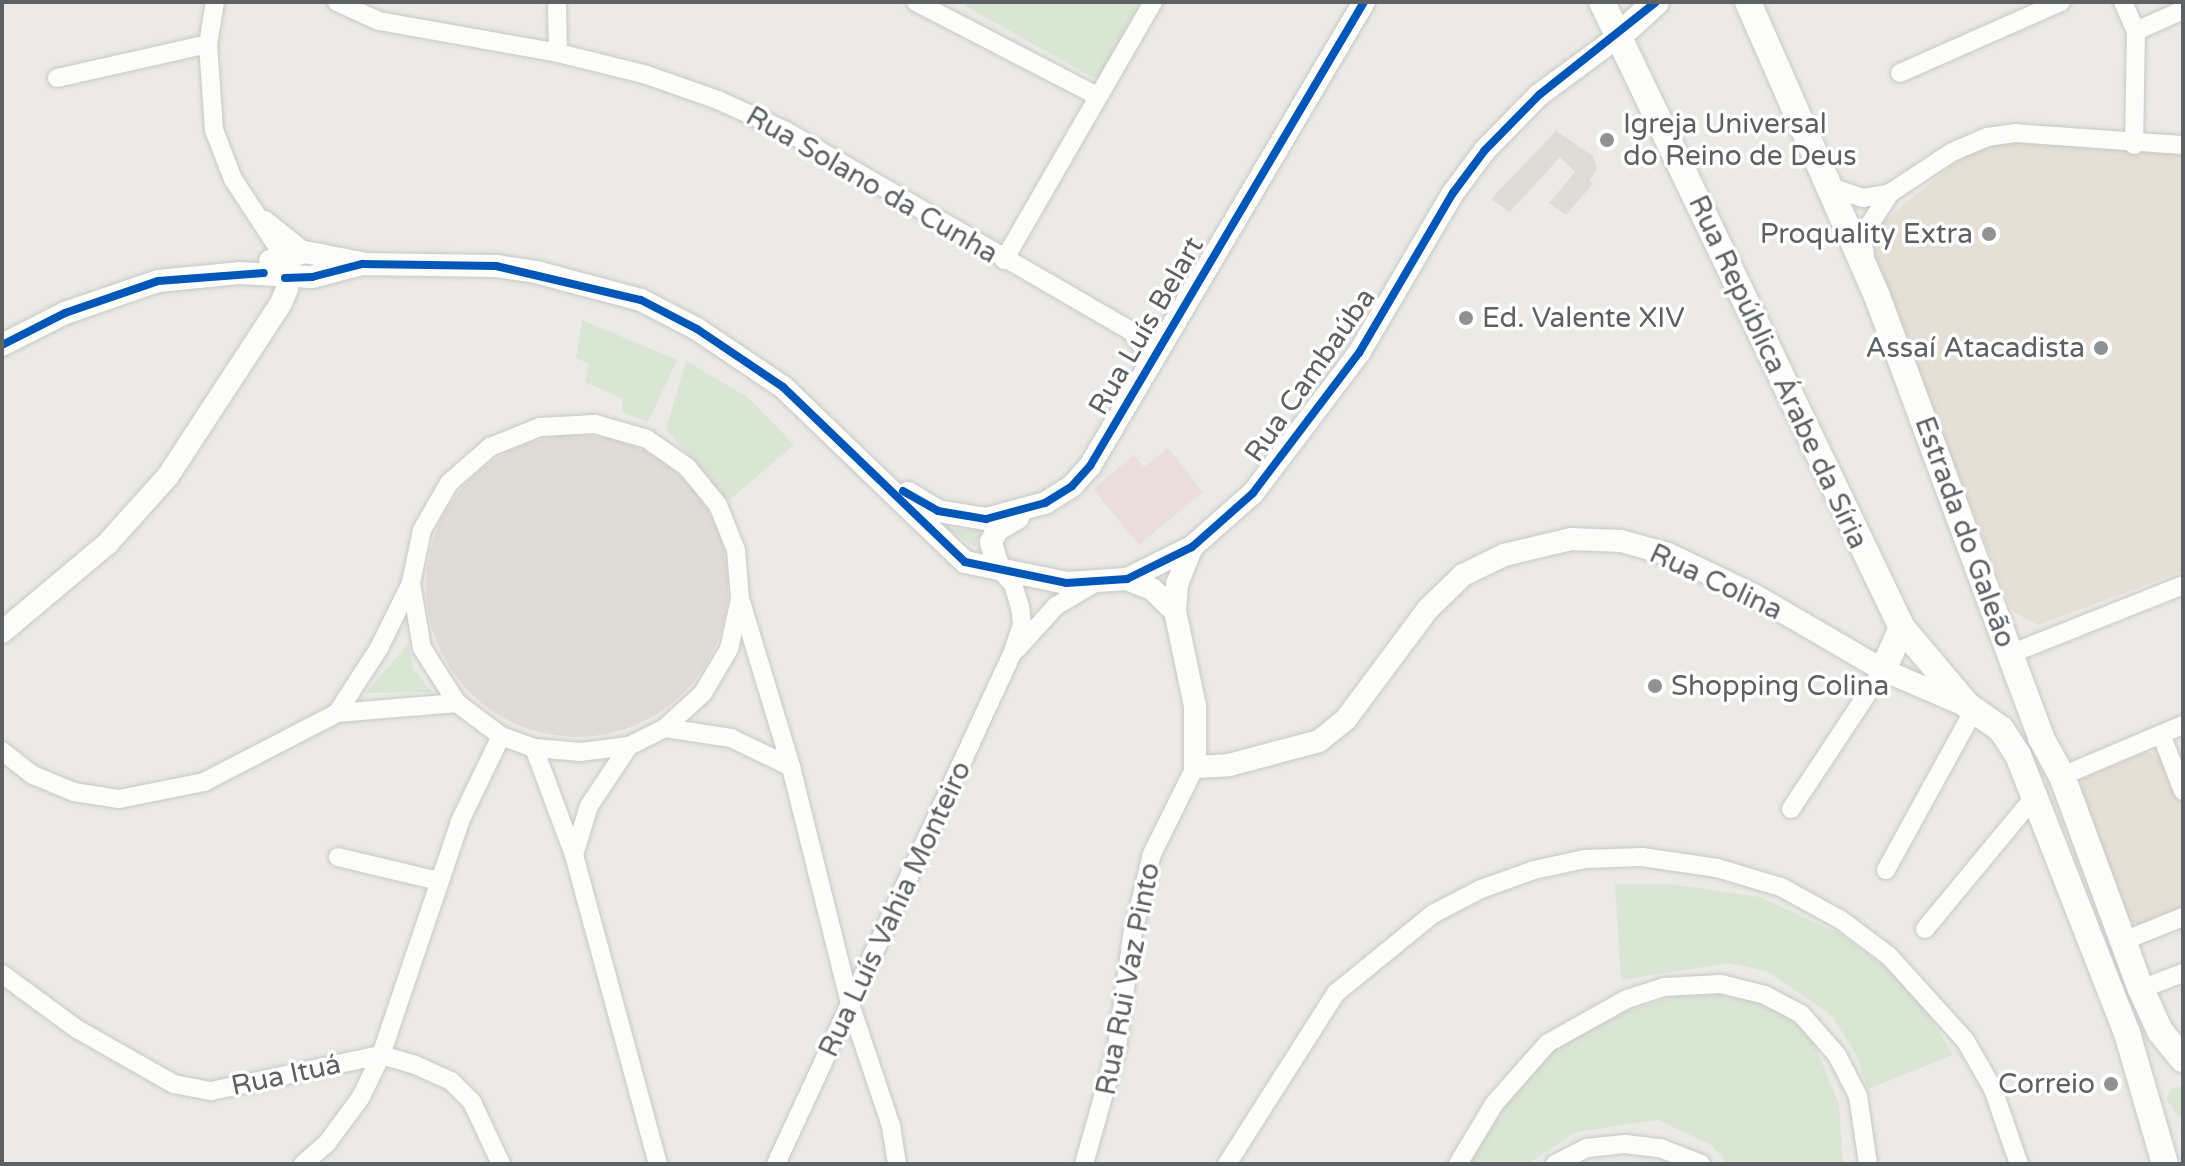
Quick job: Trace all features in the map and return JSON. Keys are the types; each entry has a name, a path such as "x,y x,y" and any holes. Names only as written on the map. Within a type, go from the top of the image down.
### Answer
{"main road":[{"name":"Rua República Árabe da Síria","path":"1602,2 1902,628 1977,711"},
{"path":"1619,36 1656,2"},
{"name":"Estrada do Galeão","path":"1748,2 1877,296 2041,738 2062,776 2126,940 2141,989 2160,1031 2183,1059"},
{"path":"1883,670 1902,628"},
{"path":"1977,711 2018,755 2036,795 2127,1033 2164,1159"},
{"path":"2160,1031 2183,1048"},
{"path":"2164,1159 2183,1136"}],"street":[{"path":"2,632 107,544 152,497 281,303 291,262 233,179 214,130 208,44 215,2"},
{"name":"Rua Solano da Cunha","path":"337,2 379,21 558,53 647,75 786,131 1138,336 1151,359"},
{"path":"379,2 379,21"},
{"path":"557,2 558,53"},
{"path":"916,2 946,9 1097,96"},
{"path":"1004,260 1153,2"},
{"name":"Rua Luís Belart","path":"876,474 938,511 986,519 1045,503 1090,466 1364,2"},
{"path":"1900,73 2061,2"},
{"path":"2123,2 2136,31 2135,136"},
{"path":"2136,31 2183,10"},
{"name":"Rua Cambaúba","path":"291,262 496,266 641,300 697,329 783,387 965,562 1093,584 1127,579 1192,547 1253,493 1321,408 1453,193 1485,150 1539,95 1619,36"},
{"path":"57,78 208,44"},
{"path":"1828,186 1863,198 1890,193 1952,152 1987,137 2015,133 2135,136 2183,145"},
{"path":"1877,296 1861,238 1890,193"},
{"name":"Rua Cambaúba","path":"2,345 65,313 158,281 239,273 313,259 312,277 362,264"},
{"path":"337,713 379,648 411,583 422,530 449,483 490,447 540,427 595,424 647,439 687,467 718,505 736,550 740,599 791,767 851,1007 891,1126 897,1164"},
{"path":"1012,654 1022,625 1020,607 1013,584 999,569 991,554 997,530 1045,503"},
{"name":"Rua Colina","path":"1195,767 1229,765 1319,741 1346,719 1428,609 1463,575 1504,555 1571,539 1621,541 1668,554 1754,595 1883,670 1977,711"},
{"name":"Rua Rui Vaz Pinto","path":"1084,1164 1117,1047 1132,936 1152,854 1195,767 1195,706 1175,611 1177,584 1192,547"},
{"path":"1127,579 1152,589 1175,611"},
{"path":"411,583 422,648 457,703 501,736 534,748 581,752 629,746 665,728 703,693 729,649 740,599"},
{"path":"1012,654 1056,606 1093,584"},
{"path":"2010,654 2183,585"},
{"name":"Rua Luís Vahia Monteiro","path":"776,1164 1012,654"},
{"path":"1791,809 1883,670"},
{"path":"2,751 46,781 74,792 119,799 204,782 337,713 457,703"},
{"path":"1886,870 1977,711"},
{"path":"2062,776 2183,725"},
{"path":"665,728 731,738 791,767"},
{"path":"2161,734 2183,791"},
{"path":"303,1164 327,1143 361,1097 381,1055 460,821 501,736"},
{"path":"574,855 589,806 629,746"},
{"path":"534,748 574,855 658,1164"},
{"path":"1925,929 2036,795"},
{"path":"338,857 439,881"},
{"path":"1227,1164 1336,993 1433,914 1534,870 1585,859 1642,857 1717,868 1781,887 1841,920 1889,956 1965,1040 1993,1089 2019,1164"},
{"path":"2126,940 2183,917"},
{"path":"2141,989 2183,973"},
{"name":"Rua Ituá","path":"2,974 77,1029 174,1084 211,1091 381,1055 451,1081 472,1102 501,1164"},
{"path":"1458,1164 1494,1104 1548,1043 1627,999 1664,987 1721,984 1765,995 1801,1014 1837,1055 1858,1096 1868,1164"},
{"path":"1555,1164 1587,1148 1625,1144 1660,1148 1698,1163"}],"shaded area":[{"path":"1556,131 1593,156 1597,169 1589,181 1593,184 1566,215 1549,203 1575,172 1560,157 1510,212 1491,199"},
{"path":"2010,142 2183,154 2183,571 2038,625 2012,611 1871,249 1879,225 1951,166 1980,149"},
{"path":"577,435 606,438 635,447 661,461 683,480 702,502 716,528 725,557 728,586 725,615 716,644 702,670 683,692 661,711 635,725 606,734 577,737 548,734 519,725 493,711 471,692 452,670 438,644 429,615 426,586 429,557 438,528 452,502 471,480 493,461 519,447 548,438"},
{"path":"1168,448 1203,492 1139,545 1093,489 1134,455 1144,467"},
{"path":"2147,752 2166,759 2183,802 2183,913 2147,928 2130,921 2080,787 2084,778"}],"green space":[{"path":"967,2 1146,2 1101,82 965,6"},
{"path":"582,320 677,360 648,422 622,412 623,399 585,382 589,364 576,358"},
{"path":"686,361 749,398 794,445 728,501 666,429"},
{"path":"945,527 956,529 982,530 975,547"},
{"path":"408,644 414,670 432,692 366,693"},
{"path":"1615,884 1670,884 1760,897 1840,934 1912,987 1953,1055 1868,1089 1855,1053 1832,1016 1769,972 1729,963 1621,980"},
{"path":"1738,994 1777,1007 1811,1036 1839,1104 1843,1164 1728,1164 1711,1145 1658,1120 1576,1132 1528,1164 1469,1164 1502,1111 1552,1050 1614,1015 1680,995"},
{"path":"2183,1086 2183,1115 2179,1117 2167,1100 2171,1089"}],"cycle path":[{"path":"903,491 938,511 986,519 1045,503 1072,486 1090,466 1364,2"},
{"path":"285,278 312,277 362,264 496,266 641,300 697,329 783,387 965,562 1066,583 1127,579 1192,547 1253,493 1359,353 1453,193 1485,150 1539,95 1656,2"},
{"path":"2,345 65,313 158,281 264,273"}],"place":[{"name":"Igreja Universal do Reino de Deus","path":"1607,140"},
{"name":"Proquality Extra","path":"1989,234"},
{"name":"Ed. Valente XIV","path":"1466,318"},
{"name":"Assaí Atacadista","path":"2101,348"},
{"name":"Shopping Colina","path":"1655,686"},
{"name":"Correio","path":"2111,1084"}]}
